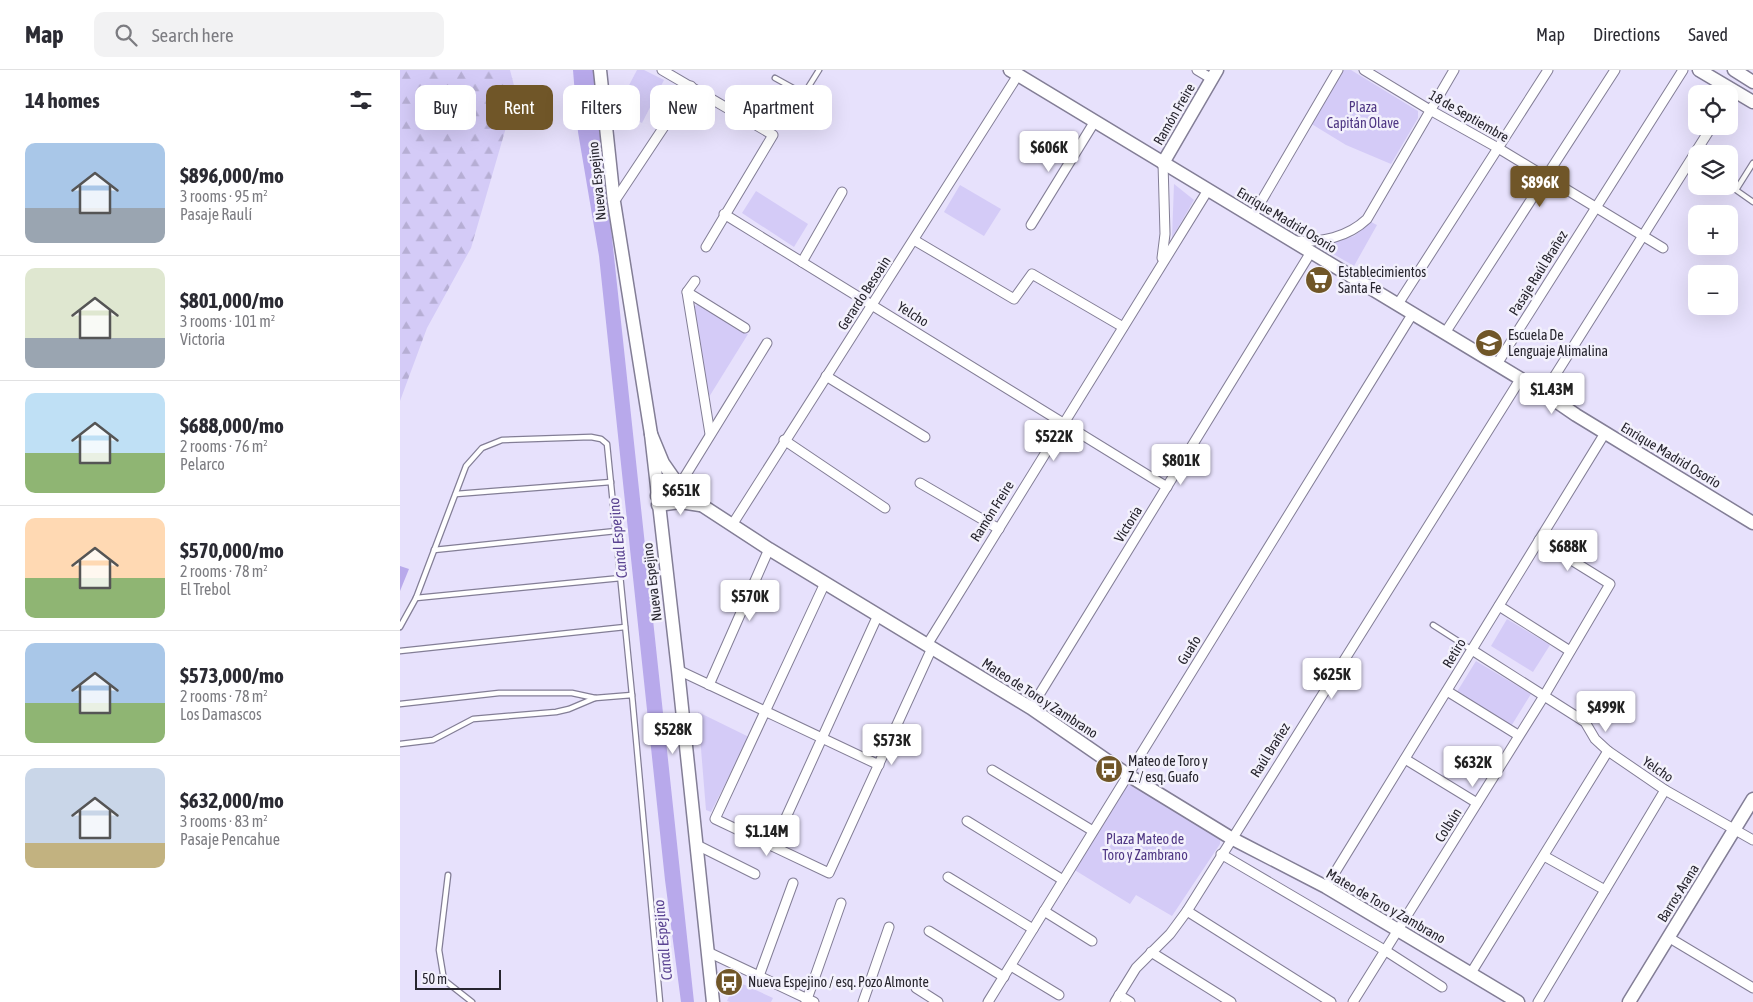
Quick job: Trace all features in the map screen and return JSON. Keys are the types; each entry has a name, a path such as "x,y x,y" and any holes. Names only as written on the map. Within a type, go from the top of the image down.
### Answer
{"street":[{"name":"Nueva Espejino","path":"600,70 614,202 651,434 713,1002"},
{"path":"662,70 688,85"},
{"path":"1197,70 1214,74"},
{"path":"1252,217 1338,70"},
{"name":"18 de Septiembre","path":"1364,70 1498,148 1663,248"},
{"path":"1286,237 1296,241 1320,240 1344,235 1360,225 1374,208 1454,70"},
{"path":"1398,304 1548,70"},
{"path":"1445,333 1615,70"},
{"name":"Pasaje Raúl Brañez","path":"1497,364 1682,70"},
{"path":"1699,70 1718,85"},
{"path":"1736,71 1753,82"},
{"name":"Enrique Madrid Osorio","path":"1014,72 1521,378 1576,415 1753,523"},
{"name":"Gerardo Besoain","path":"732,525 784,440 914,240 1014,72"},
{"name":"Ramón Freire","path":"1160,266 1165,234 1163,163 1214,74"},
{"path":"1738,98 1753,102"},
{"path":"706,247 773,135 715,101"},
{"path":"1031,225 1094,121"},
{"path":"614,202 661,130"},
{"path":"1544,393 1706,135"},
{"name":"Ramón Freire","path":"773,846 830,873 930,646 999,529 1208,190"},
{"path":"802,262 842,192"},
{"name":"Yelcho","path":"724,214 1167,487"},
{"path":"914,240 1014,299 1032,274 1123,327"},
{"name":"Victoria","path":"1031,708 1311,252"},
{"path":"695,281 687,292 710,434"},
{"path":"687,292 745,328"},
{"name":"Guafo","path":"988,1002 1413,313"},
{"path":"658,501 663,492 676,489 679,486 767,343"},
{"path":"826,376 925,437"},
{"name":"Raúl Brañez","path":"1117,998 1136,968 1170,934 1187,911 1521,378"},
{"name":"Retiro","path":"1326,887 1605,433"},
{"name":"Mateo de Toro y Zambrano","path":"651,434 663,464 679,486 702,506 769,549 1031,708 1128,775 1231,838 1326,887 1518,1002"},
{"path":"784,440 886,508"},
{"path":"920,483 999,529"},
{"name":"Mateo de Toro y Zambrano","path":"658,501 702,506"},
{"name":"Colbún","path":"1353,1002 1478,804 1610,584 1539,540"},
{"path":"709,685 769,549"},
{"path":"825,583 715,819 773,846 878,615"},
{"path":"1499,606 1570,651"},
{"name":"Yelcho","path":"1472,650 1585,722 1595,739 1608,751 1665,790 1753,840"},
{"path":"678,670 879,765"},
{"path":"1447,692 1518,735"},
{"path":"1471,973 1608,751"},
{"path":"1405,759 1478,804"},
{"path":"992,770 1093,831"},
{"path":"1538,1002 1665,790"},
{"name":"Barros Arana","path":"1629,1002 1753,799"},
{"path":"966,821 1063,880"},
{"path":"696,845 755,874"},
{"path":"1221,854 1386,951 1442,987"},
{"path":"1544,856 1604,890"},
{"path":"948,877 1033,929"},
{"path":"759,976 793,883"},
{"path":"708,952 809,1001 841,903"},
{"path":"1044,911 1092,941"},
{"path":"1187,911 1331,1002"},
{"path":"863,1002 889,927"},
{"path":"929,931 1004,977"},
{"path":"1668,937 1753,988"},
{"path":"1151,952 1231,1002"},
{"path":"1011,966 1059,995"},
{"path":"916,988 938,1002"},
{"path":"1117,998 1130,1002"}],"lane":[{"path":"775,78 804,94 819,70"},
{"path":"1753,163 1736,190 1753,202"},
{"path":"400,628 416,598 466,466 482,448 502,440 591,437 601,439 607,444 660,1002"},
{"path":"456,494 611,482"},
{"path":"434,550 616,531"},
{"path":"416,598 621,578"},
{"name":"Yelcho","path":"1433,625 1472,650"},
{"path":"400,652 625,627"},
{"path":"400,704 499,693 572,694 595,698 632,695"},
{"path":"400,744 432,740 473,720 556,712 570,709 595,698"},
{"path":"448,875 439,950 444,980 472,1002"}],"green space":[{"path":"400,70 510,70 514,85 486,85 486,130 505,130 471,248 427,328 400,401"},
{"path":"637,70 644,70 664,80 661,85 650,85 650,107 642,123 640,122 640,85 629,85"},
{"name":"Plaza Capitán Olave","path":"1342,70 1351,70 1418,111 1418,118 1391,164 1346,145 1310,123"},
{"path":"1174,184 1194,200 1172,238"},
{"path":"960,185 1001,209 984,236 944,212"},
{"path":"756,191 808,224 794,247 742,213"},
{"path":"1371,222 1377,225 1354,266 1323,248 1328,243 1354,236"},
{"path":"699,304 748,334 709,397 693,307"},
{"path":"1507,619 1550,645 1533,672 1491,646"},
{"path":"1476,661 1531,694 1510,728 1455,695"},
{"path":"698,712 749,737 711,812 706,810"},
{"name":"Plaza Mateo de Toro y Zambrano","path":"1128,783 1132,783 1220,837 1220,844 1172,916 1136,895 1130,904 1073,869"},
{"path":"736,981 773,998 771,1002 727,1001"}],"shaded area":[{"path":"573,70 594,70 596,85 574,85"},
{"path":"578,130 600,130 694,1002 681,1002 665,880 599,256"},
{"path":"400,566 409,569 400,591"}],"place":[{"name":"Establecimientos Santa Fe","path":"1319,280"},
{"name":"Escuela De Lenguaje Alimalina","path":"1489,343"},
{"name":"Mateo de Toro y Z. / esq. Guafo","path":"1109,769"},
{"name":"Nueva Espejino / esq. Pozo Almonte","path":"729,982"}],"water label":[{"name":"Canal Espejino","path":"618,538"},
{"name":"Canal Espejino","path":"663,940"}]}
